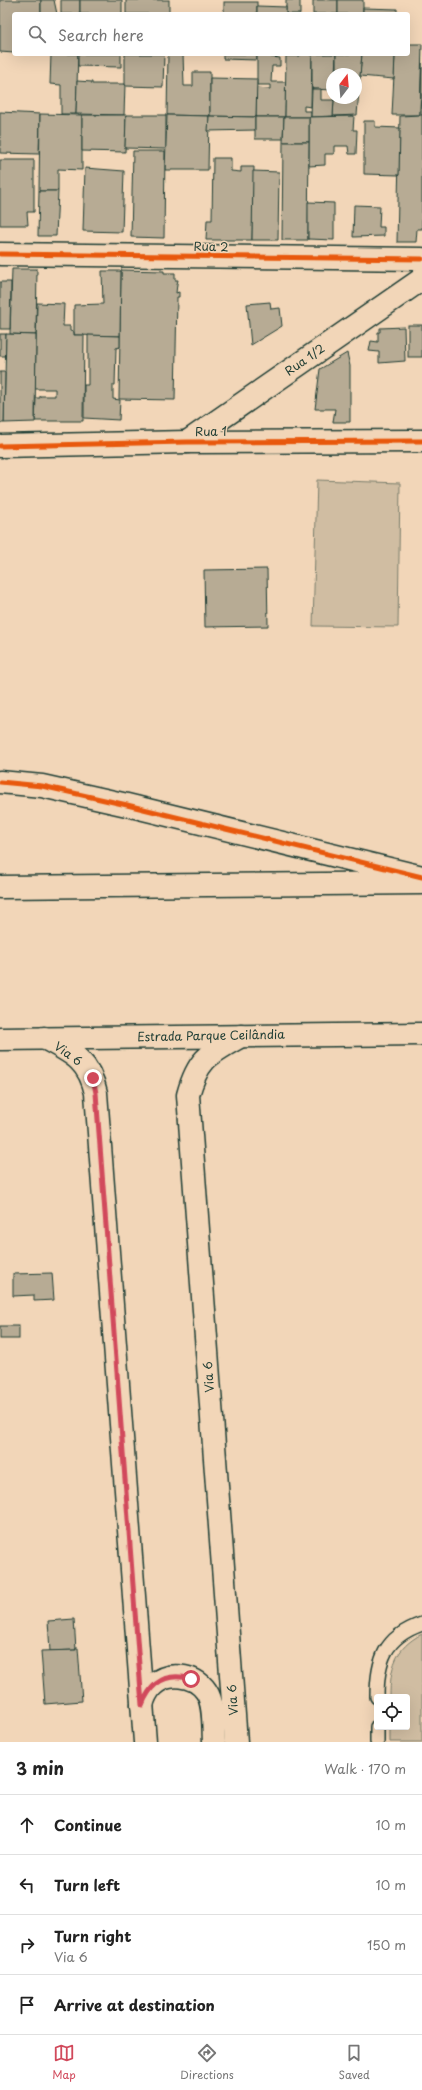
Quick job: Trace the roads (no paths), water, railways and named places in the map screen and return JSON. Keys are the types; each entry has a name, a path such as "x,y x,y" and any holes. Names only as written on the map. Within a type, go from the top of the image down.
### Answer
{"main road":[{"name":"Rua 2","path":"0,254 422,259"},
{"name":"Rua 1/2","path":"187,442 422,279"},
{"name":"Rua 1","path":"0,446 187,442 422,441"},
{"path":"0,782 42,786 127,805 422,877"},
{"path":"0,887 422,883"},
{"name":"Estrada Parque Ceilândia","path":"0,1039 422,1034"},
{"name":"Via 6","path":"236,1742 188,1095 198,1066 217,1050 241,1036"},
{"name":"Via 6","path":"44,1038 67,1050 86,1066 93,1078 96,1093 145,1742"},
{"path":"142,1705 152,1686 160,1680 170,1676 182,1676 191,1679 200,1684 211,1700 214,1742"}],"lane":[{"path":"377,1694 377,1673 382,1658 393,1640 410,1628 422,1624"},
{"path":"377,1730 377,1742"}]}
